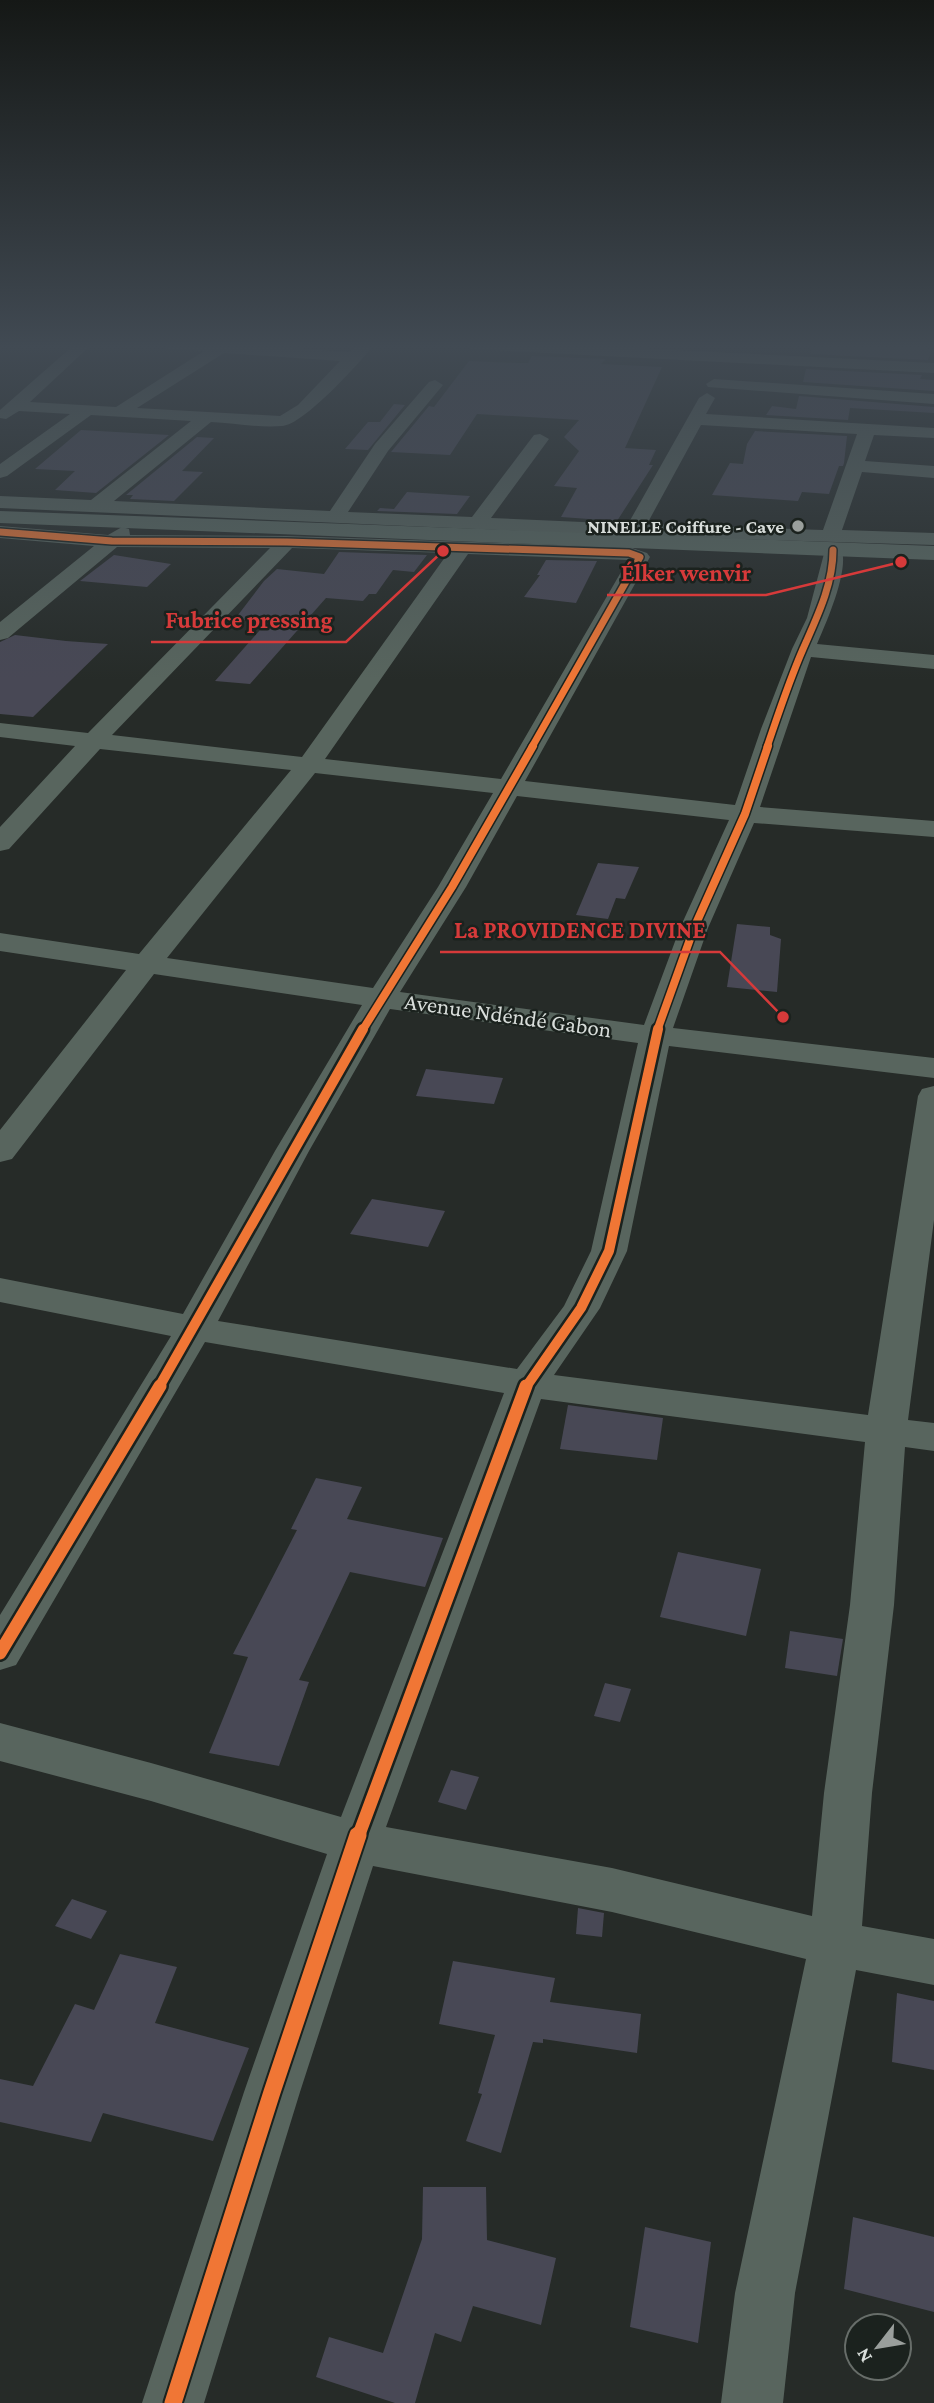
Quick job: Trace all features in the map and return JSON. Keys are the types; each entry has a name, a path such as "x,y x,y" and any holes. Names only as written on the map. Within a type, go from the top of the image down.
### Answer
{"highway":[{"path":"0,517 832,542 934,553"}],"street":[{"path":"0,472 22,456"},
{"path":"96,506 158,456"},
{"path":"336,516 374,456"},
{"path":"0,1152 146,964 308,766 470,535 529,456"},
{"path":"634,530 675,456"},
{"path":"173,2403 272,2092 356,1842 527,1384 581,1308 610,1251 655,1035 694,928 745,814 803,649 818,618 832,566 832,542 856,456"},
{"path":"853,466 934,472"},
{"path":"0,502 336,516 629,553 640,557 452,887 382,997 292,1150 194,1329 0,1653"},
{"path":"0,632 134,522"},
{"path":"0,532 112,541 287,542 634,530 832,542 934,539"},
{"path":"0,843 93,741 287,542"},
{"path":"803,649 934,662"},
{"path":"0,730 745,814 934,829"},
{"name":"Avenue Ndéndé Gabon","path":"0,942 532,1021 934,1068"},
{"path":"752,2403 765,2292 835,1944 848,1793 872,1605 886,1431 934,1096"},
{"path":"0,1290 194,1329 527,1384 717,1411 934,1437"},
{"path":"0,1742 151,1782 356,1842 612,1890 835,1944 934,1962"}],"building":[{"path":"50,456 142,456 96,493 55,490 75,471 35,469"},
{"path":"174,456 196,456 182,471 203,472 174,501 130,499 133,495 126,495"},
{"path":"575,456 653,456 649,465 653,465 617,521 561,517 577,488 554,486"},
{"path":"745,456 845,456 843,466 839,466 829,494 802,492 798,501 712,495 730,463 743,464"},
{"path":"407,492 470,496 457,514 377,511 380,508 394,509"},
{"path":"339,552 427,555 414,572 393,570 376,594 369,594 363,601 326,598 250,684 215,681 267,622 235,619 264,581 277,569 324,574"},
{"path":"114,555 171,564 147,587 80,581"},
{"path":"546,560 597,561 576,603 524,597 540,575 537,575"},
{"path":"15,635 108,644 33,717 0,714 0,642"},
{"path":"598,863 639,867 625,899 616,898 608,919 576,915"},
{"path":"737,924 770,927 770,935 781,939 777,992 727,987"},
{"path":"426,1069 503,1078 494,1104 416,1096"},
{"path":"372,1199 445,1211 428,1247 350,1234"},
{"path":"568,1405 663,1418 657,1460 560,1449"},
{"path":"316,1478 362,1487 347,1519 443,1538 425,1587 350,1572 299,1680 309,1682 279,1766 209,1753 248,1657 233,1654 297,1530 291,1529"},
{"path":"678,1552 761,1569 746,1636 660,1617"},
{"path":"790,1631 843,1639 837,1676 785,1668"},
{"path":"605,1683 631,1689 620,1722 594,1716"},
{"path":"451,1770 479,1777 466,1810 438,1802"},
{"path":"72,1899 107,1911 91,1939 55,1926"},
{"path":"578,1908 604,1913 602,1937 576,1934"},
{"path":"120,1954 177,1967 155,2023 249,2048 213,2141 103,2113 91,2142 0,2122 0,2079 33,2086 75,2004 94,2010"},
{"path":"453,1961 555,1978 550,2002 641,2014 637,2053 543,2039 543,2043 533,2042 501,2153 466,2141 482,2094 478,2093 495,2035 439,2024"},
{"path":"897,1993 934,2001 934,2070 892,2062"},
{"path":"423,2187 486,2187 487,2240 556,2258 541,2325 473,2306 461,2342 435,2333 415,2403 395,2403 316,2377 329,2337 383,2353 422,2239"},
{"path":"853,2217 934,2237 934,2312 844,2289"},
{"path":"645,2227 711,2242 698,2343 630,2327"}],"cycle path":[{"path":"0,532 112,541 287,542 629,553 640,557 452,887 382,997 292,1151 194,1329 0,1653"},
{"path":"173,2403 272,2092 356,1842 517,1408 527,1384 581,1308 609,1251 655,1036 694,928 745,814 773,729 803,649 818,618 833,566 833,550"}],"place":[{"name":"NINELLE Coiffure - Cave","path":"798,526"},
{"name":"Fubrice pressing","path":"443,551"},
{"name":"Élker wenvir","path":"901,562"},
{"name":"La PROVIDENCE DIVINE","path":"783,1017"}]}
